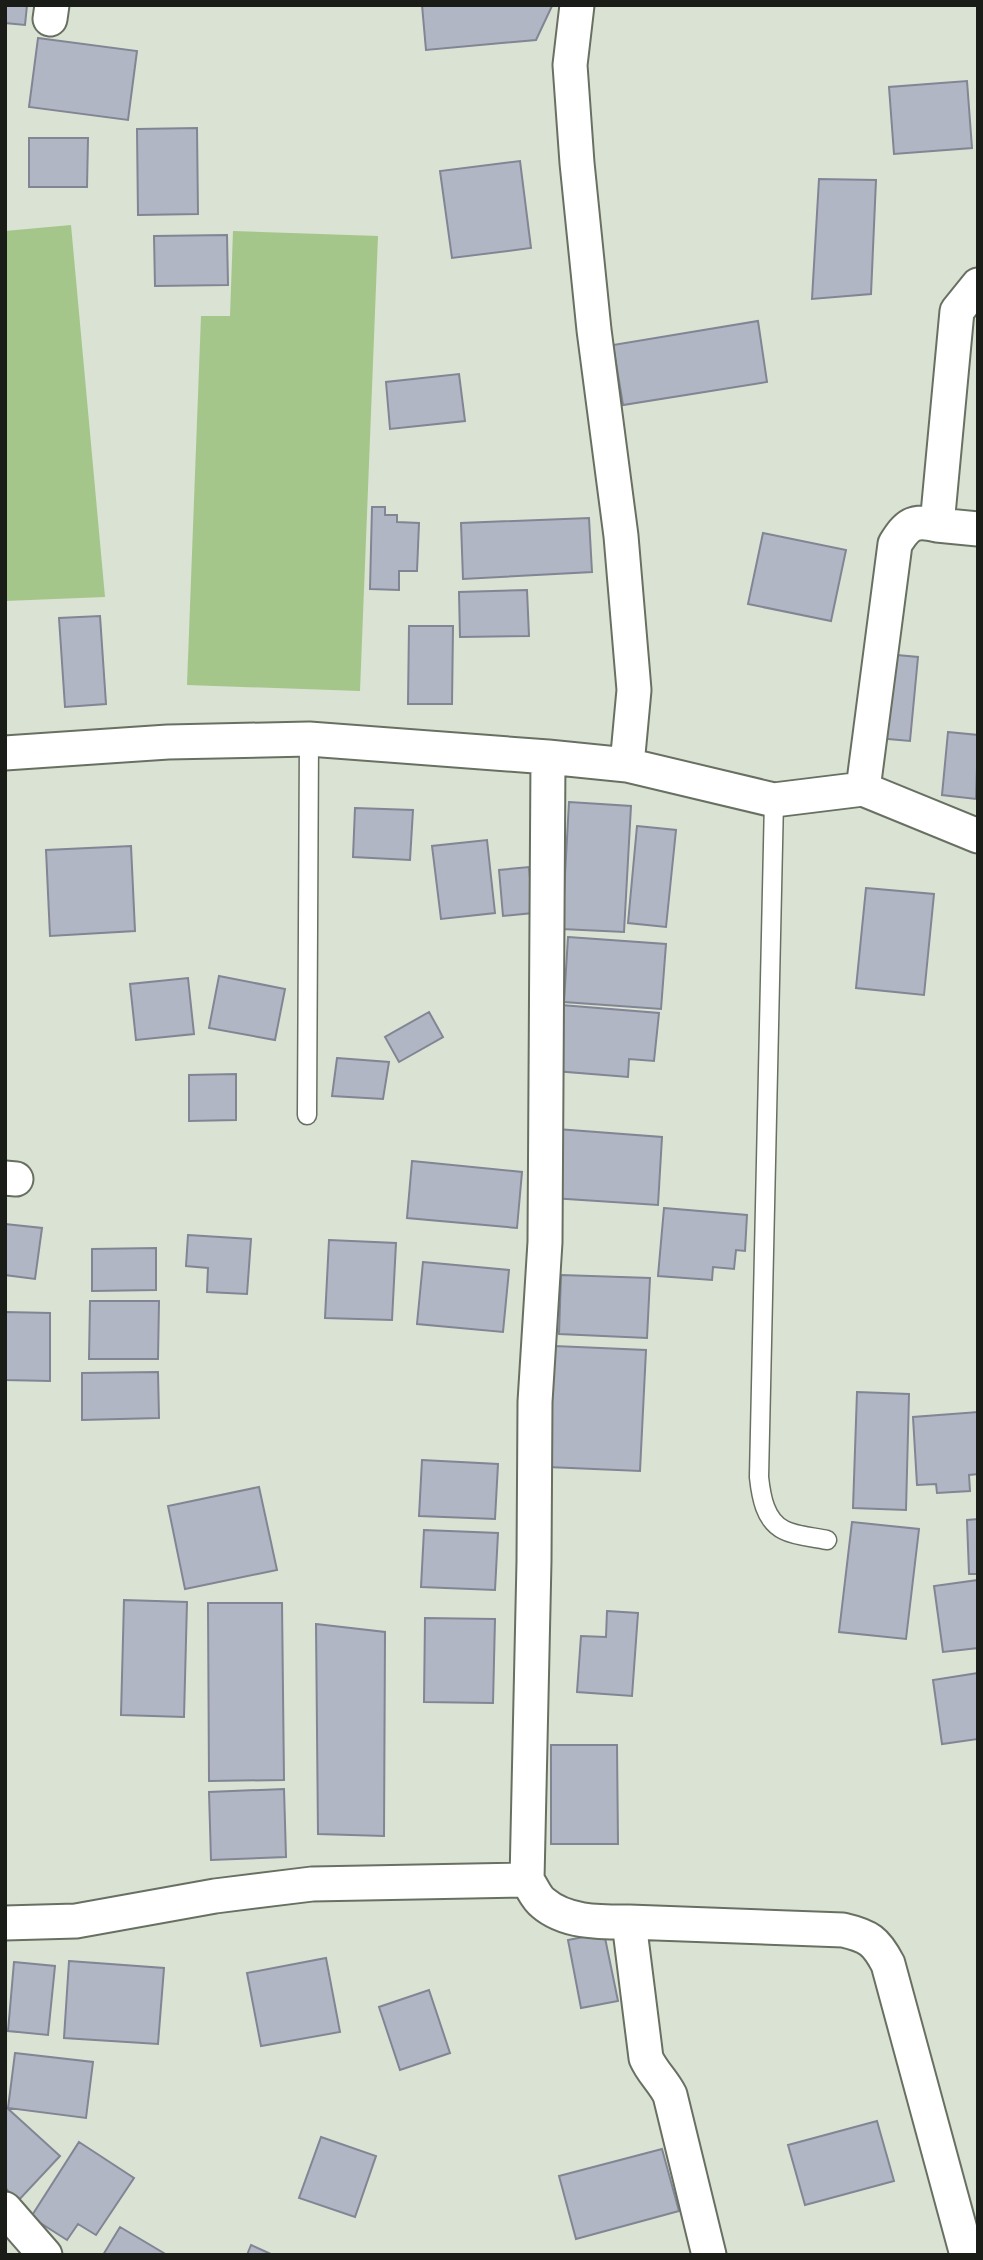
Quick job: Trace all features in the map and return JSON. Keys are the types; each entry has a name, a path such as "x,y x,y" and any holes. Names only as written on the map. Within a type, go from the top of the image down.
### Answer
{"street":[{"path":"577,5 570,65 578,176 592,317 621,536 634,690 627,765"},
{"path":"937,525 957,311 978,285"},
{"path":"863,789 895,544 904,529 915,523 978,530"},
{"path":"5,753 169,742 309,739 548,757 627,765 774,800 863,789 978,836"},
{"path":"548,757 545,1242 535,1402 527,1880 541,1902 556,1912 574,1918 843,1930 863,1935 879,1946 888,1965 967,2255"},
{"path":"5,1923 76,1921 215,1896 312,1884 527,1880"},
{"path":"629,1922 646,2058 652,2073 664,2083 670,2095 709,2255"},
{"path":"5,2209 45,2255"}],"lane":[{"path":"307,1115 309,739"},
{"path":"774,800 759,1477 761,1497 767,1513 782,1530 827,1540"}],"green space":[{"path":"71,225 105,597 5,601 5,231"},
{"path":"233,231 378,236 360,691 187,685 201,316 230,316"}],"building":[{"path":"5,5 27,5 25,25 5,23"},
{"path":"422,5 552,6 536,40 426,50"},
{"path":"38,38 137,51 128,120 29,107"},
{"path":"967,81 972,148 894,154 889,87"},
{"path":"197,128 198,214 138,215 137,129"},
{"path":"29,138 88,138 87,187 29,187"},
{"path":"520,161 531,248 452,258 440,171"},
{"path":"819,179 876,180 871,294 812,299"},
{"path":"227,235 228,285 155,286 154,236"},
{"path":"758,321 767,382 623,405 613,345"},
{"path":"459,374 465,421 390,429 386,382"},
{"path":"372,507 385,507 385,515 397,515 397,522 419,523 417,571 399,571 399,590 370,589"},
{"path":"589,518 592,572 463,579 461,523"},
{"path":"763,533 846,550 831,621 748,604"},
{"path":"527,590 529,636 460,637 459,592"},
{"path":"100,616 106,704 65,707 59,618"},
{"path":"409,626 453,626 452,704 408,704"},
{"path":"886,654 918,657 910,741 877,738"},
{"path":"948,732 978,735 976,799 942,795"},
{"path":"569,802 631,806 624,932 562,929"},
{"path":"355,808 413,810 410,860 353,857"},
{"path":"637,826 676,830 666,927 628,923"},
{"path":"487,840 495,913 441,919 432,846"},
{"path":"131,846 135,931 50,936 46,850"},
{"path":"529,867 533,913 503,916 499,870"},
{"path":"866,888 934,894 924,995 856,988"},
{"path":"568,937 666,944 661,1009 564,1002"},
{"path":"219,976 285,989 275,1040 209,1028"},
{"path":"188,978 194,1034 136,1040 130,984"},
{"path":"561,1005 659,1013 654,1061 629,1059 628,1077 555,1071"},
{"path":"429,1012 443,1037 399,1062 385,1037"},
{"path":"337,1058 389,1062 383,1099 332,1096"},
{"path":"236,1074 236,1120 189,1121 189,1075"},
{"path":"557,1129 662,1137 658,1205 552,1198"},
{"path":"412,1161 522,1172 517,1228 407,1218"},
{"path":"664,1208 747,1215 745,1251 736,1250 734,1269 713,1267 712,1280 658,1276"},
{"path":"5,1224 42,1228 35,1279 5,1275"},
{"path":"188,1235 251,1239 247,1294 207,1292 208,1268 186,1266"},
{"path":"329,1240 396,1243 392,1320 325,1318"},
{"path":"156,1248 156,1290 92,1291 92,1249"},
{"path":"423,1262 509,1270 503,1332 417,1324"},
{"path":"561,1275 650,1278 647,1338 559,1334"},
{"path":"90,1301 159,1301 158,1359 89,1359"},
{"path":"5,1312 50,1313 50,1381 5,1380"},
{"path":"554,1346 646,1350 640,1471 548,1467"},
{"path":"158,1372 159,1418 82,1420 82,1373"},
{"path":"857,1392 909,1394 906,1510 853,1508"},
{"path":"978,1412 978,1474 969,1475 970,1491 937,1493 936,1484 917,1485 913,1417"},
{"path":"422,1460 498,1464 495,1519 419,1516"},
{"path":"259,1487 277,1570 185,1589 168,1506"},
{"path":"978,1519 978,1574 969,1574 967,1520"},
{"path":"852,1522 919,1529 906,1639 839,1632"},
{"path":"424,1530 498,1533 495,1590 421,1587"},
{"path":"978,1580 978,1648 943,1652 934,1586"},
{"path":"124,1600 187,1602 184,1717 121,1715"},
{"path":"208,1603 282,1603 284,1780 209,1781"},
{"path":"607,1611 638,1613 632,1696 577,1692 581,1636 606,1637"},
{"path":"425,1618 495,1619 493,1703 424,1702"},
{"path":"316,1624 385,1632 384,1836 318,1834"},
{"path":"978,1673 978,1739 942,1744 933,1680"},
{"path":"551,1745 617,1745 618,1844 551,1844"},
{"path":"284,1789 286,1857 211,1860 209,1792"},
{"path":"604,1933 618,2001 581,2008 568,1940"},
{"path":"326,1958 340,2032 261,2046 247,1973"},
{"path":"69,1961 164,1968 158,2044 64,2038"},
{"path":"14,1962 55,1966 48,2035 8,2031"},
{"path":"429,1990 450,2053 400,2070 379,2007"},
{"path":"15,2053 93,2062 86,2118 8,2108"},
{"path":"5,2106 60,2156 17,2202 5,2187"},
{"path":"877,2121 894,2181 805,2205 788,2145"},
{"path":"321,2137 376,2156 355,2217 299,2198"},
{"path":"79,2142 134,2178 96,2235 78,2224 67,2240 31,2217"},
{"path":"662,2149 679,2211 576,2239 559,2176"},
{"path":"120,2227 167,2255 103,2255"},
{"path":"251,2245 273,2255 247,2255"}]}
